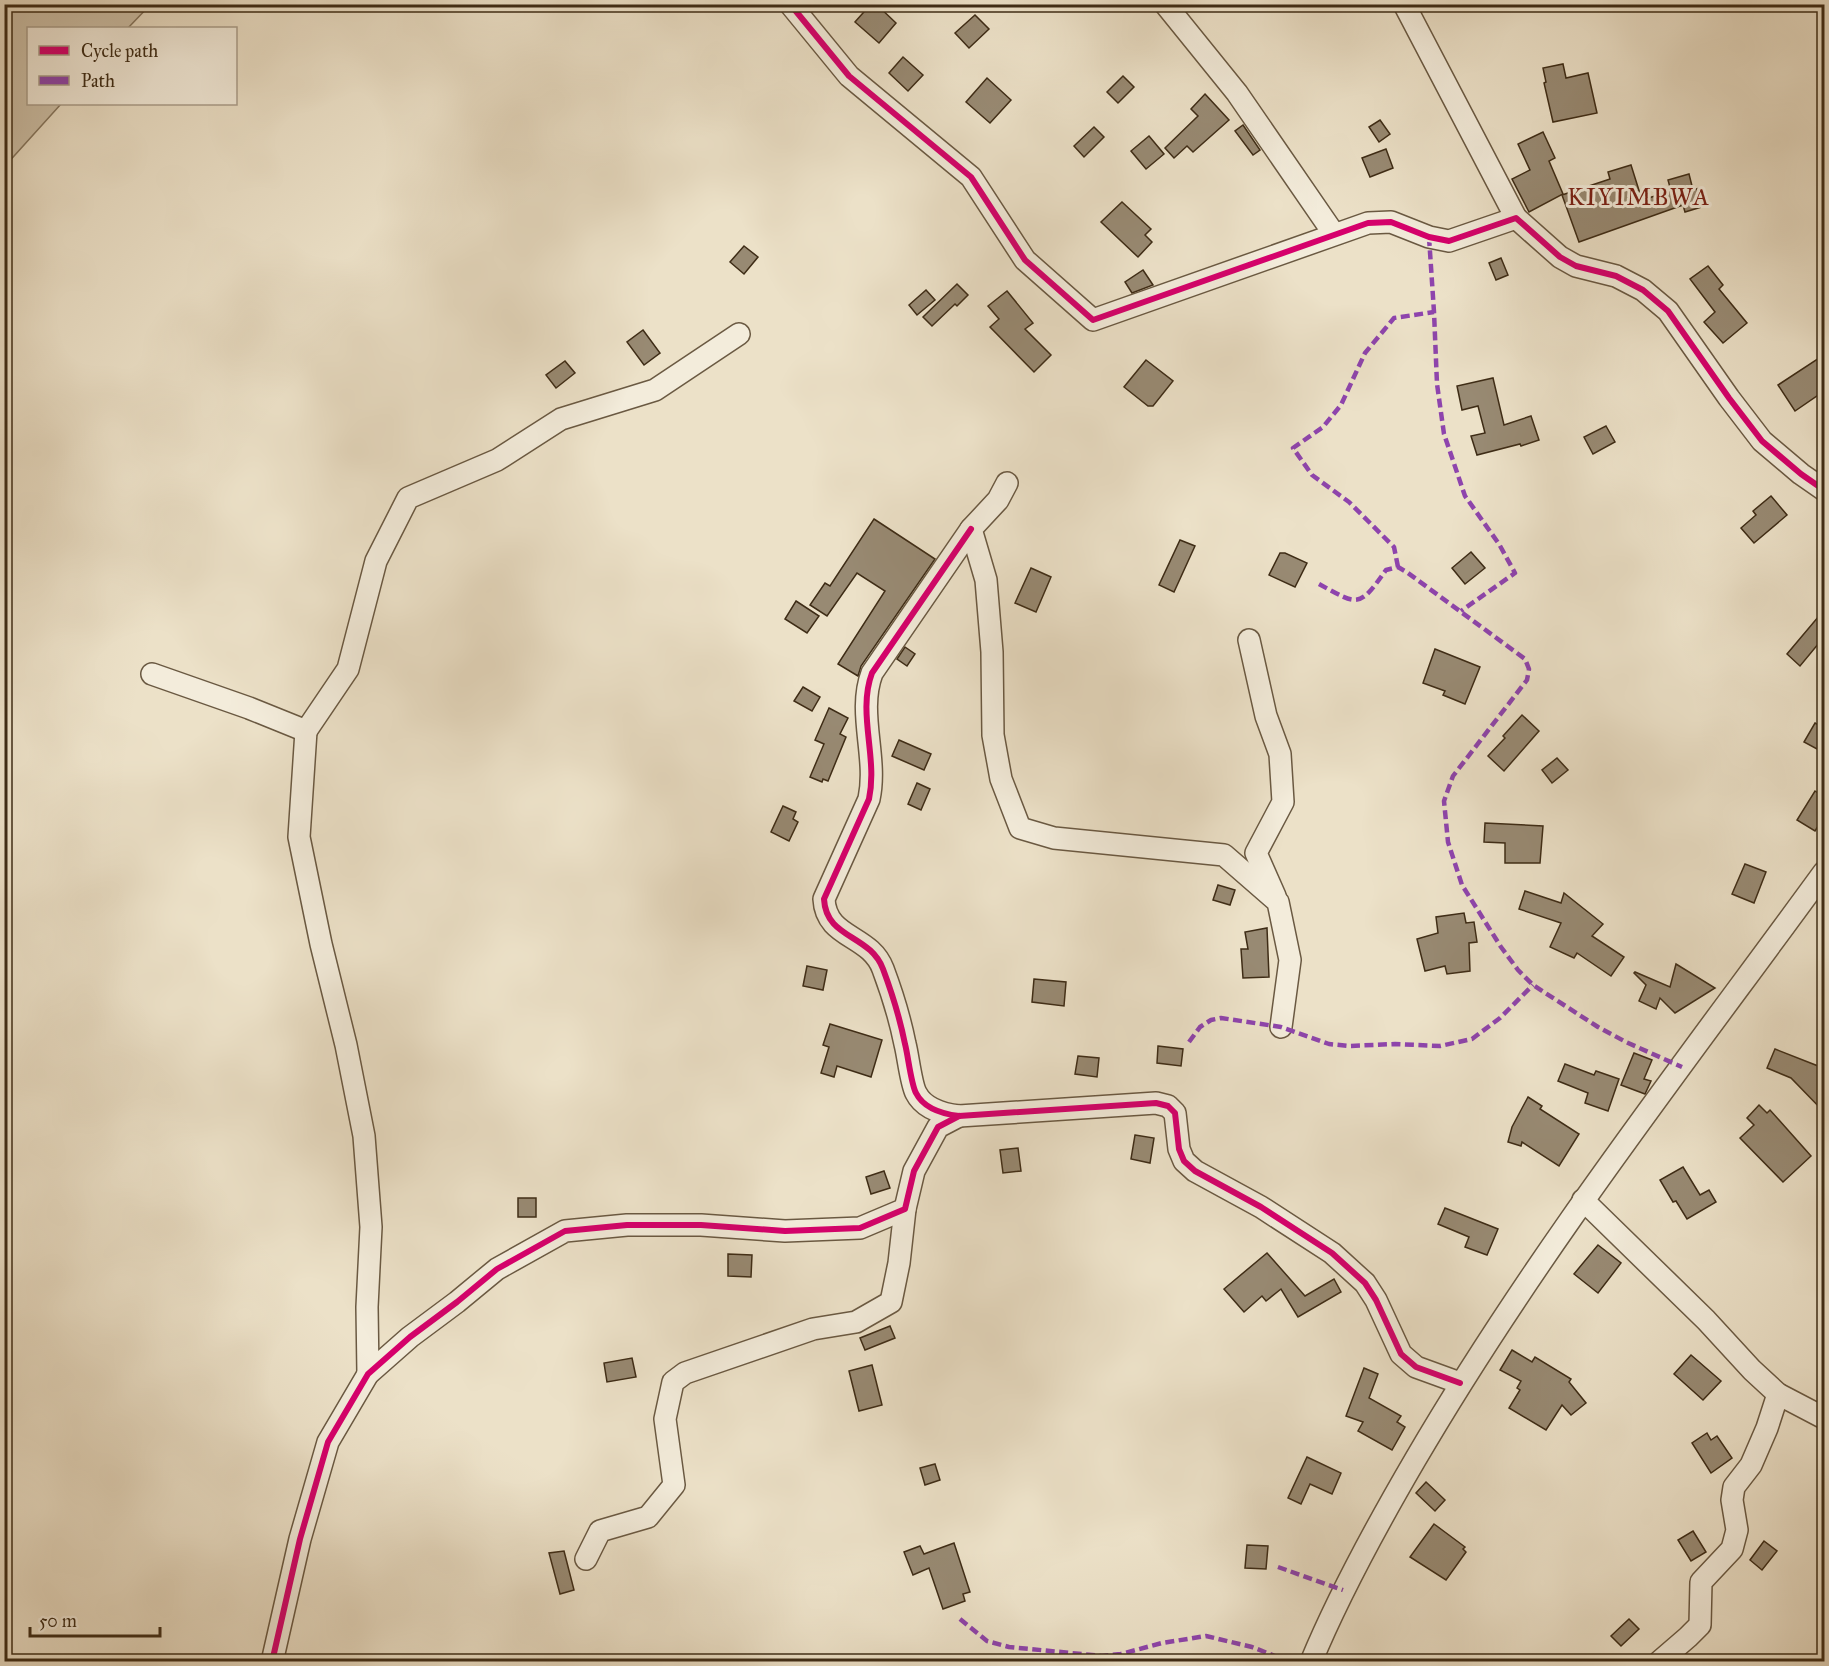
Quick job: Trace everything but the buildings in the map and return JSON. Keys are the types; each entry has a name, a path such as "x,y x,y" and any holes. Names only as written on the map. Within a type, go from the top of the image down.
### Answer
{"street":[{"path":"790,4 849,76 971,177 1025,260 1093,320 1368,223 1391,222 1429,237 1449,241 1516,218"},
{"path":"1165,4 1237,93 1334,234"},
{"path":"1404,4 1516,218 1560,257 1576,266 1616,276 1643,290 1668,311 1761,441 1824,490"},
{"path":"368,1374 371,1227 364,1136 299,837 306,731 348,669 376,561 408,498 497,460 561,419 655,390 740,334"},
{"path":"1007,483 998,500 970,529 872,673 866,688 866,704 873,784 869,799 824,899 824,910 831,923 874,951 882,967 903,1030 916,1093 928,1106 943,1114 959,1116 1156,1103 1168,1106 1175,1113 1179,1149 1184,1161 1195,1171 1261,1207 1332,1253 1365,1282 1401,1354 1416,1366 1460,1383"},
{"path":"970,529 986,580 992,652 993,735 1001,779 1020,828 1054,838 1224,855 1278,902"},
{"path":"1249,639 1266,716 1280,754 1283,802 1256,853 1278,902 1290,960 1281,1027"},
{"path":"152,674 306,731"},
{"path":"1311,1662 1342,1590 1460,1383 1583,1200 1824,872"},
{"path":"586,1559 600,1531 648,1516 674,1485 665,1419 673,1382 685,1372 813,1329 856,1322 891,1302 899,1263 905,1209 914,1171 938,1127 959,1116"},
{"path":"1583,1200 1778,1394 1824,1418"},
{"path":"272,1662 300,1539 328,1442 368,1374 410,1337 497,1269 565,1231 627,1225 701,1225 785,1231 860,1228 905,1209"},
{"path":"1659,1662 1700,1625 1701,1582 1732,1549 1737,1530 1732,1500 1734,1487 1751,1465 1767,1428 1778,1394"}],"shaded area":[{"path":"5,4 150,5 129,27 27,27 27,105 60,105 5,166"}],"marked path":[{"path":"1429,237 1437,384 1444,434 1465,496 1499,544 1515,573 1461,611"},
{"path":"1398,567 1394,547 1349,502 1312,475 1293,448 1323,427 1341,405 1365,353 1394,318 1434,312"},
{"path":"1319,584 1357,600 1370,591 1386,570 1398,567 1525,659 1529,669 1527,680 1453,776 1444,801 1448,842 1462,885 1501,947 1518,970 1533,985 1598,1027 1682,1067"},
{"path":"1189,1042 1200,1027 1211,1020 1221,1018 1281,1027 1329,1044 1440,1046 1472,1039 1500,1018 1533,985"},
{"path":"1278,1567 1343,1590"},
{"path":"960,1619 987,1641 1009,1647 1102,1656 1206,1636 1252,1647 1290,1662"}],"cycle path":[{"path":"790,4 849,76 971,177 1025,260 1093,320 1368,223 1391,222 1429,237 1449,241 1516,218 1560,257 1576,266 1616,276 1643,290 1668,311 1762,441 1824,490"},
{"path":"971,529 872,673 866,704 871,767 869,799 824,899 832,922 869,949 883,969 893,997 916,1093 929,1107 959,1116 1156,1103 1168,1106 1175,1113 1179,1149 1184,1161 1195,1171 1261,1207 1332,1253 1365,1283 1376,1300 1401,1354 1416,1367 1460,1383"},
{"path":"272,1662 300,1539 328,1442 368,1374 410,1337 497,1269 565,1231 627,1225 701,1225 785,1231 860,1228 905,1209 914,1171 938,1127 959,1116"}],"district":[{"name":"KIYIMBWA","path":"1639,197"}]}
